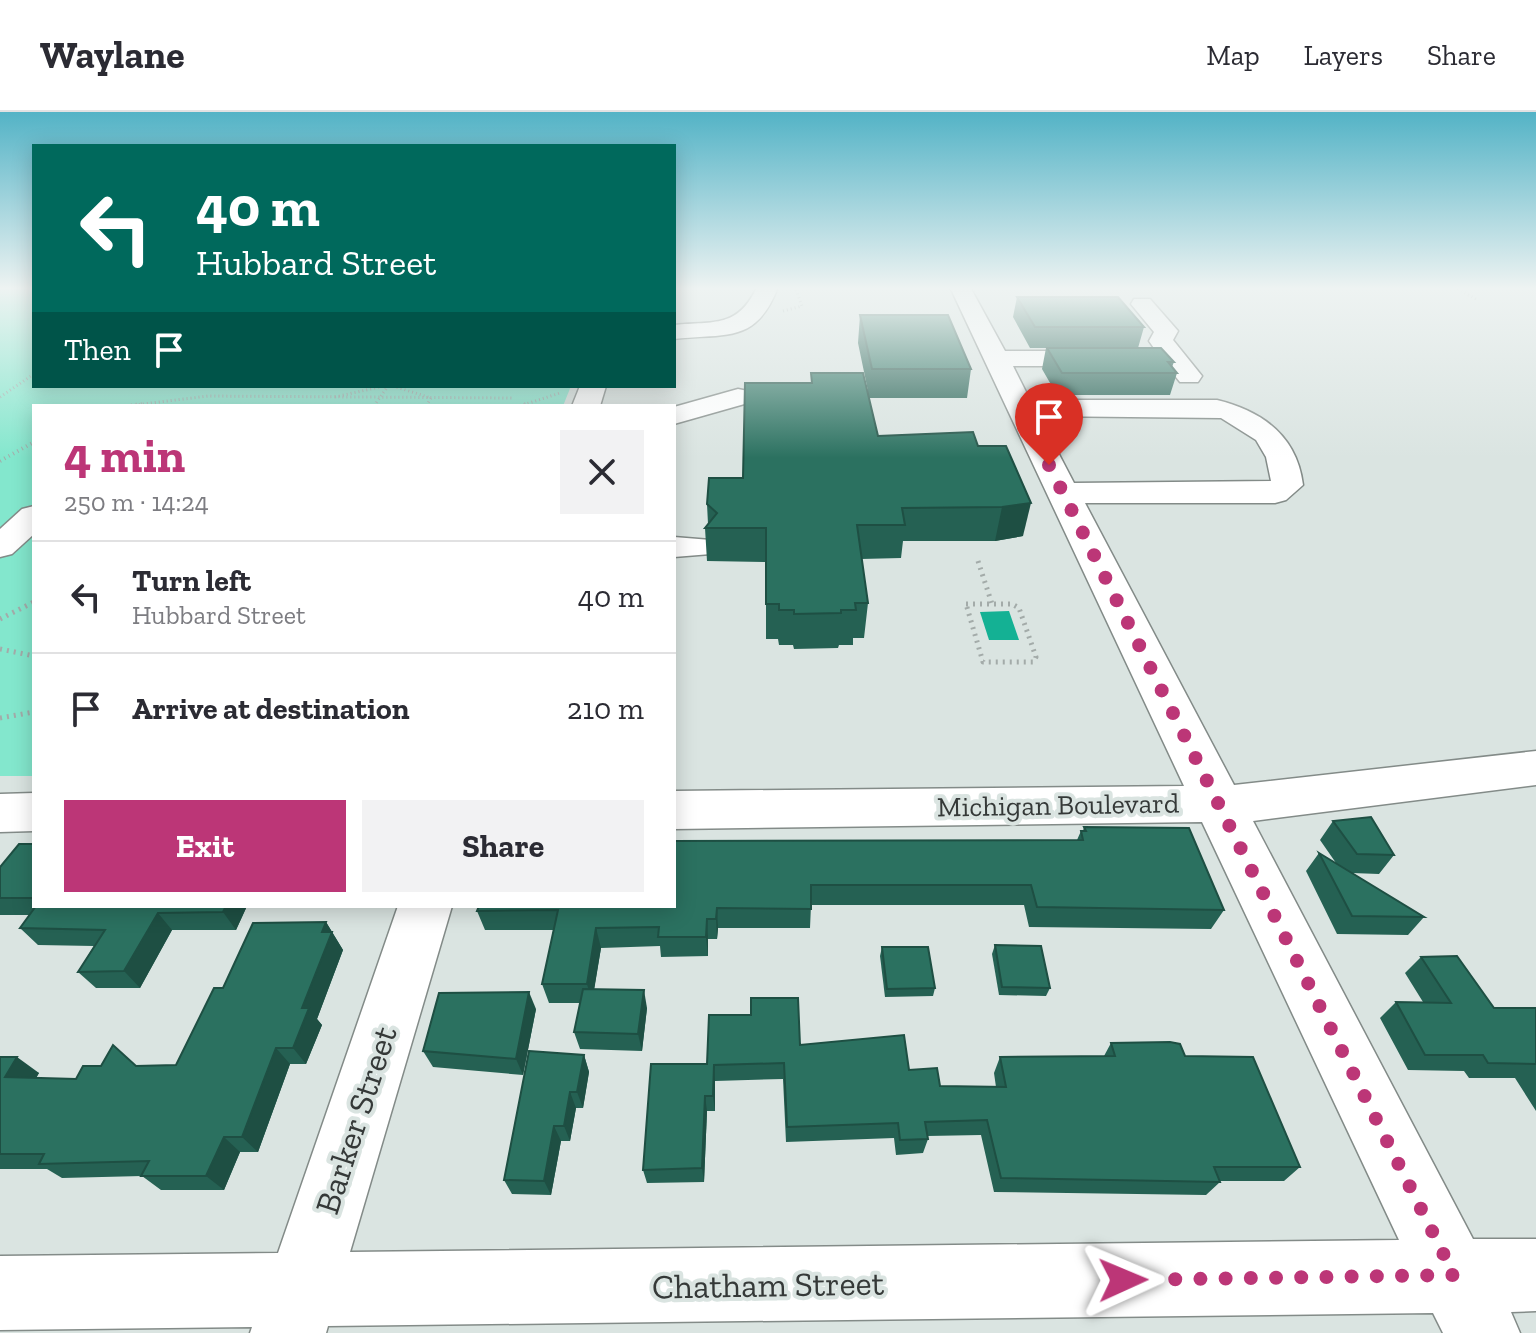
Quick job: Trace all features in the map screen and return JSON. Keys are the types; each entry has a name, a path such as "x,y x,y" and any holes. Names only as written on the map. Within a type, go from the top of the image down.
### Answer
{"street":[{"path":"988,344 1468,1304"},
{"path":"1163,344 1217,408"},
{"path":"996,359 1173,358"},
{"path":"676,415 738,397"},
{"path":"1021,408 1217,408 1235,411 1256,424 1280,453 1287,470 1287,485 1275,493 1063,493"},
{"path":"0,547 32,518"},
{"name":"Michigan Boulevard","path":"676,810 1259,803 1536,768"},
{"path":"0,813 32,812"},
{"name":"Barker Street","path":"295,1312 424,908"},
{"name":"Chatham Street","path":"0,1293 295,1312 1468,1304 1536,1275"}],"path":[{"path":"0,397 32,375"},
{"path":"321,404 325,399 379,388"},
{"path":"375,404 387,388"},
{"path":"396,388 431,398"},
{"path":"142,404 208,396 512,398"},
{"path":"427,404 431,398"},
{"path":"531,404 576,398"},
{"path":"0,461 32,443"},
{"path":"978,561 992,604"},
{"path":"0,619 32,603"},
{"path":"966,604 992,604 1019,608 1036,657 1033,662 983,662 966,604"},
{"path":"0,649 32,656"},
{"path":"0,718 32,712"}],"shaded area":[{"path":"0,344 32,344 32,388 570,388 564,404 32,404 32,776 0,776"},
{"path":"1009,611 1019,640 989,640 980,612"}],"building":[{"path":"866,344 960,344 971,369 872,369"},
{"path":"1047,348 1161,348 1174,362 1168,362 1177,373 1062,373"},
{"path":"811,373 863,373 878,436 973,432 978,446 1006,446 1031,503 1002,507 902,508 905,525 857,525 868,603 855,603 856,610 841,610 841,613 794,614 794,610 779,610 779,604 766,604 766,528 705,528 717,513 707,504 709,478 743,478 745,383 812,383"},
{"path":"1371,817 1394,855 1357,854 1333,821"},
{"path":"1084,827 1189,828 1224,910 1037,907 1031,885 811,885 811,909 717,908 716,919 707,919 706,937 658,937 659,927 596,928 587,984 542,984 558,910 477,911 478,908 676,908 676,841 1083,840 1081,831 1086,831"},
{"path":"19,844 32,844 32,898 0,898 0,867"},
{"path":"1319,853 1424,917 1352,916"},
{"path":"35,908 225,908 223,912 158,913 124,971 78,972 105,930 20,928"},
{"path":"326,922 322,932 332,932 302,1008 309,1008 293,1048 276,1048 242,1137 224,1137 206,1176 141,1176 149,1161 39,1164 44,1154 0,1154 0,1057 17,1057 5,1077 76,1079 83,1066 101,1066 113,1045 136,1066 176,1065 214,988 223,988 253,923"},
{"path":"995,945 1041,946 1050,988 1002,987"},
{"path":"882,947 928,947 935,988 887,989"},
{"path":"1457,956 1494,1008 1536,1008 1536,1064 1488,1063 1483,1055 1425,1055 1396,1002 1451,1003 1421,957"},
{"path":"583,989 644,990 638,1034 574,1032"},
{"path":"529,992 516,1059 423,1051 439,993"},
{"path":"751,998 798,998 800,1045 904,1035 909,1070 937,1068 940,1086 1006,1087 1000,1057 1115,1056 1111,1043 1170,1042 1180,1044 1185,1056 1253,1057 1300,1167 1214,1167 1220,1182 1001,1178 987,1120 925,1122 928,1139 900,1140 898,1123 787,1127 784,1063 714,1065 713,1096 705,1096 702,1168 643,1170 651,1064 707,1064 709,1015 751,1015"},
{"path":"529,1051 584,1055 577,1092 570,1092 564,1126 554,1126 544,1181 504,1180"}],"route":[{"path":"1049,465 1454,1275 1123,1280"}]}
